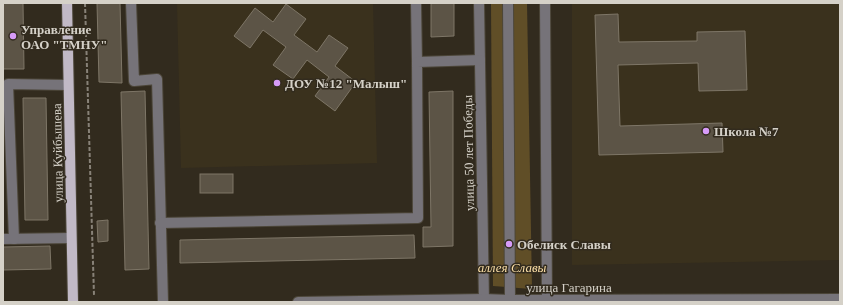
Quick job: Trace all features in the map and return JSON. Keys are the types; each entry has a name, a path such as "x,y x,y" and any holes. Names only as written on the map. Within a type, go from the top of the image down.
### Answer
{"main road":[{"name":"улица Куйбышева","path":"67,3 72,302"}],"street":[{"path":"131,3 134,80 157,79 163,302"},
{"path":"160,223 418,218 418,62 416,3"},
{"name":"улица 50 лет Победы","path":"479,3 484,300"},
{"path":"508,3 510,300"},
{"path":"544,3 547,301"},
{"path":"418,62 480,60"},
{"path":"14,239 8,84 68,85"},
{"path":"3,239 71,238"},
{"name":"улица Гагарина","path":"298,302 840,299"}],"path":[{"path":"85,3 94,295"}],"shaded area":[{"name":"ДОУ №12 \"Малыш\"","path":"177,3 373,3 377,163 181,168"},
{"name":"Школа №7","path":"572,3 840,3 840,260 572,265"}],"green space":[{"name":"аллея Славы","path":"491,3 527,3 532,289 493,286"}],"building":[{"name":"Управление ОАО \"ТМНУ\"","path":"3,3 23,3 24,69 3,69"},
{"path":"97,3 120,3 122,83 99,82"},
{"path":"431,3 454,3 454,36 431,37"},
{"path":"286,4 306,19 294,35 317,52 329,35 348,48 335,66 356,82 335,111 315,96 329,77 307,60 293,79 273,65 286,47 263,30 250,48 234,36 255,8 273,22"},
{"path":"618,14 619,42 697,41 697,32 745,31 747,90 699,91 698,63 618,65 620,126 722,123 723,152 599,155 595,15"},
{"path":"145,91 149,269 125,270 121,92"},
{"path":"453,91 453,246 423,247 423,227 431,227 429,92"},
{"path":"23,98 46,98 48,220 25,220"},
{"path":"200,174 233,174 233,193 200,193"},
{"path":"108,220 108,241 98,242 97,221"},
{"path":"414,235 415,258 180,263 180,240"},
{"path":"50,246 51,269 3,270 3,247"}],"place":[{"name":"Управление ОАО \"ТМНУ\"","path":"13,36"},
{"name":"ДОУ №12 \"Малыш\"","path":"277,83"},
{"name":"Школа №7","path":"706,131"},
{"name":"Обелиск Славы","path":"509,244"}]}
